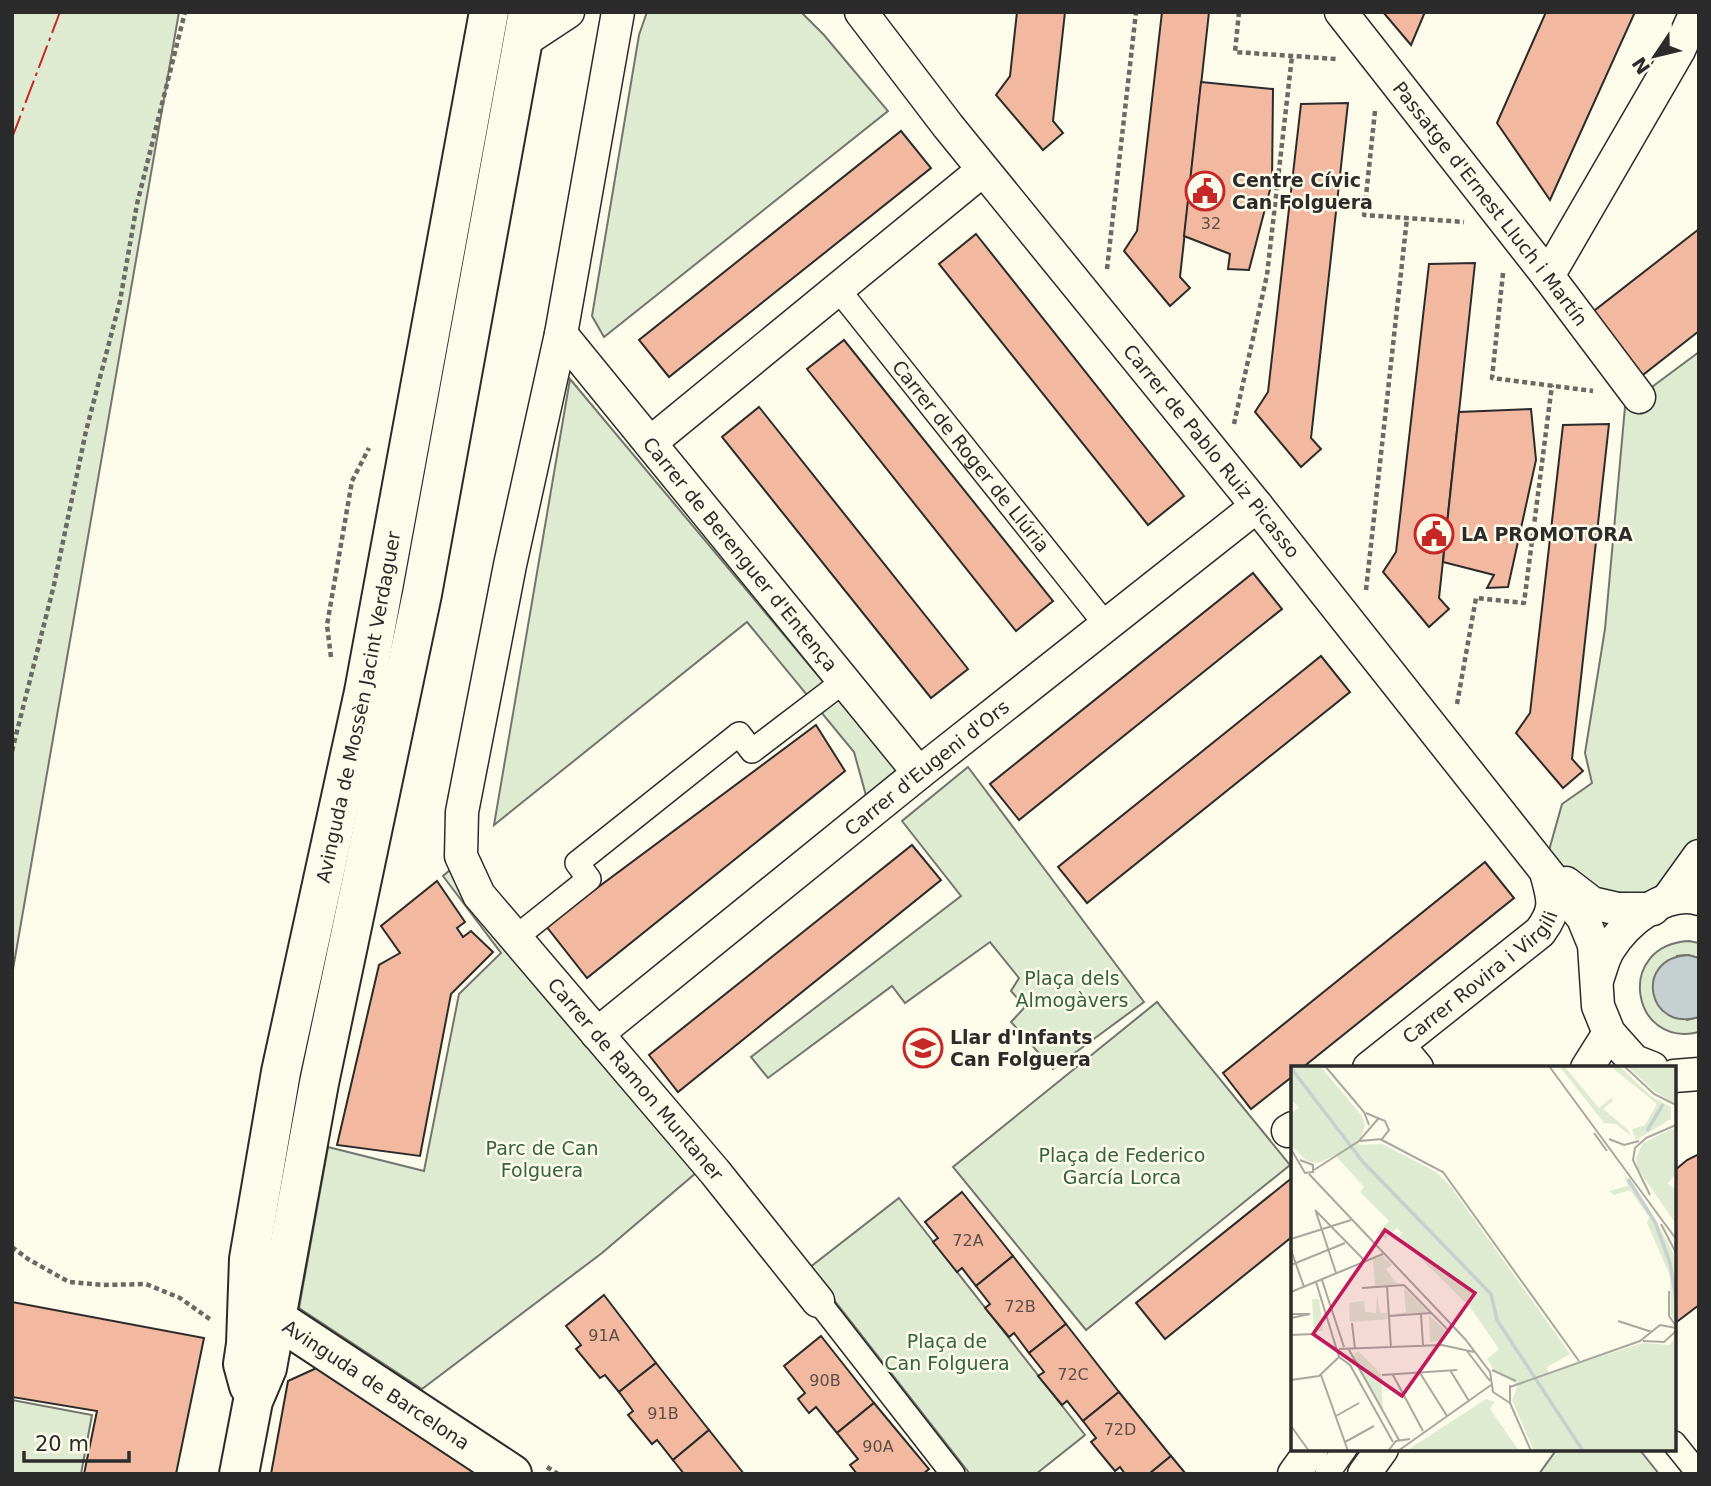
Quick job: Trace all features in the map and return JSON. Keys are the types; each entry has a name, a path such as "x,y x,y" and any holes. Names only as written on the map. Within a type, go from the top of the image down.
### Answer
{"main road":[{"name":"Avinguda de Mossèn Jacint Verdaguer","path":"253,1401 243,1364 249,1259 281,1072 364,692 489,12"},
{"name":"Avinguda de Mossèn Jacint Verdaguer","path":"239,1474 253,1401 267,1368 320,1083 422,594 525,28"},
{"name":"Avinguda de Barcelona","path":"277,1319 501,1470"}],"street":[{"name":"Avinguda de Mossèn Jacint Verdaguer","path":"525,28 568,12"},
{"path":"561,334 618,12"},
{"name":"Carrer de Pablo Ruiz Picasso","path":"851,12 869,24 983,170 1449,746 1583,918 1594,945 1598,1006 1609,1033"},
{"name":"Passatge d'Ernest Lluch i Martín","path":"1341,12 1548,276 1639,397"},
{"path":"1548,276 1679,50 1696,12"},
{"path":"650,443 983,170"},
{"name":"Carrer de Roger de Llúria","path":"838,288 1106,625"},
{"name":"Carrer de Berenguer d'Entença","path":"561,334 919,773"},
{"name":"Carrer de Ramon Muntaner","path":"561,334 510,565 462,812 461,856 479,895 715,1172 818,1301"},
{"name":"Carrer d'Eugeni d'Ors","path":"597,1034 919,773 1257,506"},
{"path":"515,938 589,880 577,863 738,734 752,751 844,681"},
{"path":"1597,981 1607,951 1627,926 1673,902 1699,856"},
{"name":"Carrer de Pablo Ruiz Picasso","path":"1545,867 1592,903 1618,909 1673,902"},
{"name":"Carrer Rovira i Virgili","path":"1374,1066 1407,1056 1540,932 1551,917 1553,899 1545,867"},
{"path":"1588,1066 1609,1033 1656,1066"},
{"path":"818,1301 953,1474"},
{"path":"1676,1445 1699,1474"},
{"path":"1294,1474 1311,1451"},
{"path":"1327,1474 1344,1451"},
{"path":"1364,1474 1381,1451"}],"path":[{"path":"12,751 54,585 86,431 120,301 137,204 185,12"},
{"path":"1102,315 1136,12"},
{"path":"1239,12 1235,52 1380,63 1364,215 1508,225 1492,379 1639,397"},
{"path":"1225,466 1267,275 1292,56"},
{"path":"1361,636 1407,218"},
{"path":"1449,746 1476,598 1524,603 1552,385"},
{"path":"12,1247 69,1282 103,1285 146,1284 180,1298 246,1345"}],"green space":[{"path":"12,12 179,12 12,975"},
{"path":"647,12 801,12 888,111 604,337 592,316 639,35"},
{"path":"1699,352 1699,842 1665,894 1595,892 1548,854 1562,804 1592,783 1585,753 1605,629 1625,407"},
{"path":"570,379 897,770 867,799 854,752 747,622 494,825"},
{"name":"Plaça dels Almogàvers","path":"968,767 1144,1002 1053,1069 1011,1022 1025,1007 1011,991 1019,978 990,942 905,1003 892,986 768,1078 751,1057 961,896 902,821"},
{"name":"Parc de Can Folguera","path":"450,870 697,1172 602,1253 422,1389 299,1308 328,1147 424,1171 459,994 501,953 443,876"},
{"path":"1689,941 1699,943 1699,958 1677,956 1687,1020 1699,1017 1699,1032 1676,1033 1658,1026 1646,1012 1640,994 1641,976 1649,959 1665,947"},
{"name":"Plaça de Federico García Lorca","path":"1157,1002 1290,1165 1086,1330 953,1167"},
{"name":"Plaça de Can Folguera","path":"899,1198 1085,1435 1036,1474 970,1474 809,1268"},
{"path":"12,1400 92,1415 81,1474 12,1474"},
{"path":"1556,1451 1641,1451 1659,1474 1539,1474"}],"shaded area":[{"path":"1688,955 1699,958 1699,1017 1681,1019 1668,1014 1658,1005 1653,993 1654,980 1659,968 1671,959"}],"building":[{"path":"1017,12 1065,12 1053,121 1063,133 1043,150 996,95 1010,76"},
{"path":"1162,12 1209,12 1180,277 1190,288 1170,306 1124,251 1137,231"},
{"path":"1383,12 1425,12 1411,45"},
{"path":"1546,12 1635,12 1550,200 1497,123"},
{"path":"1201,82 1273,89 1272,182 1249,270 1228,269 1230,254 1184,236"},
{"path":"1348,103 1311,438 1321,449 1301,467 1255,412 1268,392 1301,104"},
{"path":"901,131 931,168 669,377 639,340"},
{"path":"1699,229 1699,331 1630,385 1581,321"},
{"path":"976,234 1184,496 1148,525 939,264"},
{"path":"1475,263 1439,598 1449,609 1429,627 1383,572 1396,552 1429,264"},
{"path":"844,340 1053,601 1016,631 807,369"},
{"path":"759,407 968,669 931,698 722,437"},
{"path":"1531,409 1536,460 1508,587 1487,588 1494,575 1443,562 1459,412"},
{"path":"1609,424 1572,759 1583,771 1563,788 1516,733 1530,713 1563,425"},
{"path":"1253,573 1282,609 1019,820 990,784"},
{"path":"1321,656 1350,692 1087,903 1058,867"},
{"path":"816,725 845,771 587,978 546,926"},
{"path":"912,845 941,880 678,1092 649,1055"},
{"path":"1485,862 1514,898 1304,1066 1291,1066 1291,1078 1251,1109 1223,1073"},
{"path":"437,881 465,922 457,928 463,937 471,931 493,952 451,994 420,1156 337,1145 379,965 400,953 381,926"},
{"path":"1699,1154 1699,1305 1676,1322 1676,1169"},
{"path":"1291,1179 1291,1238 1165,1339 1136,1303"},
{"path":"962,1192 1013,1256 976,1286 962,1268 957,1272 933,1242 938,1238 925,1222"},
{"path":"1013,1256 1066,1324 1029,1353 1014,1333 1009,1337 985,1308 990,1304 976,1286"},
{"path":"604,1295 656,1363 619,1392 605,1375 600,1378 576,1349 581,1345 566,1326"},
{"path":"12,1302 204,1338 176,1474 84,1474 97,1411 12,1397"},
{"path":"1066,1324 1119,1392 1083,1421 1067,1401 1062,1405 1038,1376 1044,1372 1029,1353"},
{"path":"821,1336 874,1403 837,1433 816,1407 809,1413 798,1399 805,1393 784,1366"},
{"path":"656,1363 709,1430 673,1460 657,1440 652,1444 628,1415 633,1411 619,1392"},
{"path":"321,1366 482,1474 271,1474 288,1381"},
{"path":"1119,1392 1171,1456 1149,1474 1125,1474 1120,1467 1115,1471 1091,1442 1096,1438 1083,1421"},
{"path":"874,1403 929,1469 923,1474 857,1474 850,1465 858,1459 837,1433"},
{"path":"709,1430 744,1474 684,1474 673,1460"},
{"path":"1171,1456 1186,1474 1149,1474"}],"power":[{"path":"12,138 60,12"}],"place":[{"name":"Centre Cívic Can Folguera","path":"1205,191"},
{"name":"LA PROMOTORA","path":"1434,534"},
{"name":"Llar d'Infants Can Folguera","path":"923,1048"}]}
